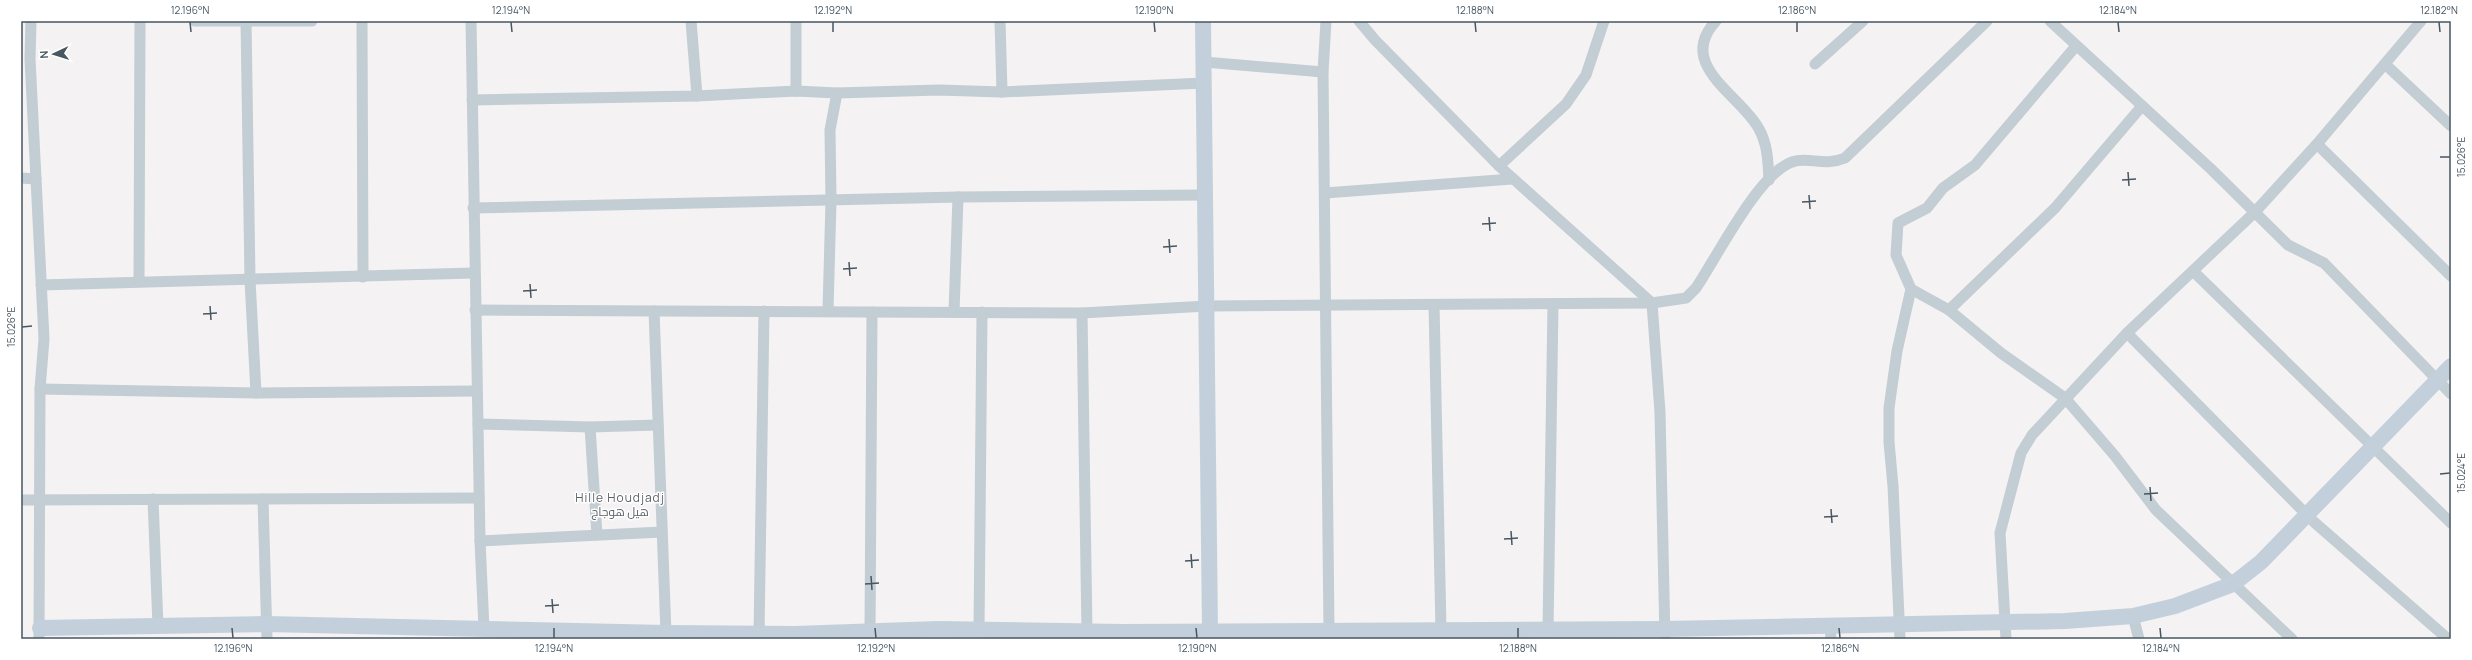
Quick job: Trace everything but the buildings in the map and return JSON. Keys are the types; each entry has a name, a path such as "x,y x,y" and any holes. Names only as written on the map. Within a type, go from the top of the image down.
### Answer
{"street":[{"path":"31,21 26,59 36,179 44,338 40,389 40,634 158,626 267,632 484,629 795,636 870,632 938,634 979,630 1087,632 1122,636 1210,631 1230,635 1441,630 1548,630 1665,634 1900,632 2006,622 2065,621 2133,616 2174,606 2233,584 2261,562 2374,448 2451,366"},
{"path":"139,281 140,21"},
{"path":"195,21 312,21"},
{"path":"362,21 363,277"},
{"path":"471,21 476,391 484,629"},
{"path":"691,21 697,96"},
{"path":"796,21 796,91"},
{"path":"1000,21 1002,92"},
{"path":"1204,21 1210,631"},
{"path":"1326,21 1323,72 1327,305 1336,633"},
{"path":"1359,21 1375,40 1499,166 1652,303 1660,412 1665,634"},
{"path":"1499,166 1566,104 1586,75 1604,21"},
{"path":"1716,21 1703,39 1704,59 1714,77 1759,128 1766,144 1769,180"},
{"path":"1815,64 1863,21"},
{"path":"475,310 828,310 872,312 1082,313 1207,306 1652,303 1686,298 1692,294 1748,206 1769,180 1782,168 1792,162 1834,163 1846,158 1987,21"},
{"path":"2050,21 2211,169 2254,213 2294,250 2324,263 2451,394"},
{"path":"2006,639 2000,533 2005,508 2022,453 2032,435 2127,333 2254,213 2317,144 2421,21"},
{"path":"246,22 250,280 256,393"},
{"path":"1900,632 1893,486 1888,442 1889,408 1897,351 1911,289 1896,255 1898,223 1927,208 1943,188 1975,165 2076,46"},
{"path":"1204,62 1323,72"},
{"path":"2385,64 2451,125"},
{"path":"472,100 697,96 796,91 837,93 939,90 1002,92 1204,83"},
{"path":"828,310 831,201 830,130 837,93"},
{"path":"1948,310 2055,208 2142,106"},
{"path":"2317,144 2451,276"},
{"path":"21,178 36,179"},
{"path":"1325,193 1512,178"},
{"path":"473,208 958,197 1205,195"},
{"path":"954,312 958,197"},
{"path":"2193,271 2451,523"},
{"path":"41,285 139,281 250,280 474,273"},
{"path":"1911,289 1948,310 2001,353 2065,398 2114,456 2156,510 2292,639"},
{"path":"1548,630 1553,304"},
{"path":"1434,305 1441,630"},
{"path":"654,311 666,633"},
{"path":"759,634 764,311"},
{"path":"870,632 872,312"},
{"path":"979,630 982,312"},
{"path":"1082,313 1087,632"},
{"path":"2127,333 2308,514 2314,522 2448,639"},
{"path":"40,389 256,393 476,391"},
{"path":"478,424 590,427 658,425"},
{"path":"590,427 597,535"},
{"path":"21,500 479,498"},
{"path":"153,499 158,626"},
{"path":"263,499 267,632"},
{"path":"480,541 662,532"},
{"path":"2133,616 2139,639"}],"district":[{"name":"Hille Houdjadj هيل هوجاج","path":"620,505"}]}
